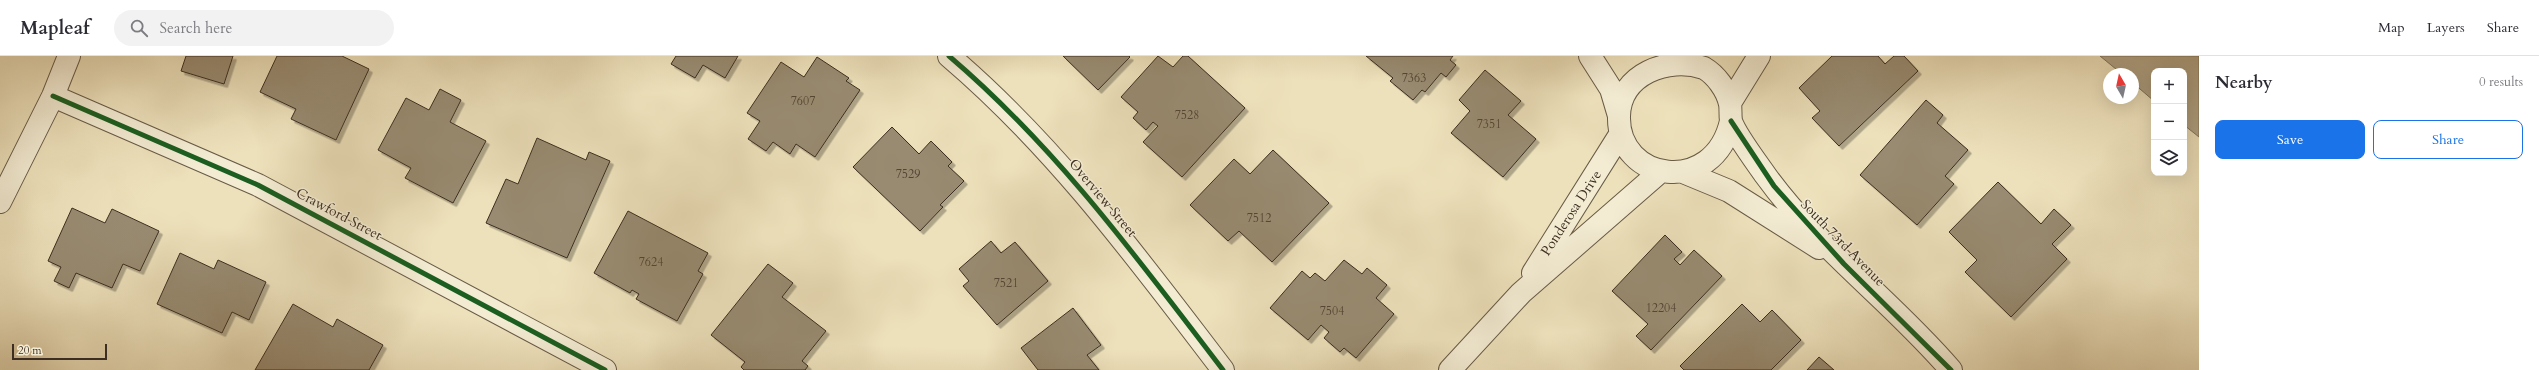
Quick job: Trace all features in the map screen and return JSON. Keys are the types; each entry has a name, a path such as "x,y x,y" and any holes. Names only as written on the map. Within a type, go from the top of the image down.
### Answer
{"street":[{"path":"0,202 53,96 69,56"},
{"name":"Overview Street","path":"949,56 1006,107 1087,195 1223,370"},
{"path":"1590,56 1611,89 1620,124 1635,157 1646,165 1661,171 1683,172 1711,160 1728,136 1730,112 1759,56"},
{"path":"1620,124 1622,99 1630,83 1652,60 1674,61 1694,59 1715,77 1730,112"},
{"name":"Crawford Street","path":"53,96 258,185 605,370"},
{"name":"South 73rd Avenue","path":"1730,112 1768,178 1844,264 1951,370"},
{"name":"Ponderosa Drive","path":"1521,293 1620,124"},
{"name":"Ponderosa Drive","path":"1450,370 1521,293 1661,171"},
{"name":"South 73rd Avenue","path":"1683,172 1735,194 1844,264"}],"shaded area":[{"path":"2100,56 2199,56 2199,137 2187,127 2187,68 2151,68 2151,98 2139,88 2139,68 2115,68"}],"building":[{"path":"186,56 233,56 224,84 181,71"},
{"path":"277,56 342,56 369,69 336,140 291,119 296,109 260,92"},
{"path":"676,56 738,56 725,78 703,65 695,78 671,64"},
{"path":"1063,56 1129,56 1130,57 1098,90"},
{"path":"1158,56 1173,67 1183,56 1188,56 1245,108 1182,177 1143,142 1158,126 1153,122 1146,130 1133,118 1138,112 1121,97"},
{"path":"1366,56 1453,56 1450,60 1456,65 1446,77 1441,73 1425,92 1422,90 1413,100 1390,81 1393,78"},
{"path":"1832,56 1878,56 1885,64 1894,56 1904,56 1918,71 1839,146 1812,118 1820,111 1799,88"},
{"path":"817,57 849,78 846,81 860,90 815,157 796,144 790,154 773,142 766,151 748,139 760,121 747,113 781,62 804,77"},
{"path":"1485,70 1521,101 1508,115 1536,139 1503,177 1451,133 1470,111 1459,100"},
{"path":"440,89 461,100 450,122 486,141 453,203 405,178 411,168 378,150 406,98 429,110"},
{"path":"1926,100 1943,115 1937,123 1968,150 1945,176 1954,184 1917,225 1860,175"},
{"path":"892,127 919,154 931,141 952,162 948,166 964,181 940,205 943,207 920,231 853,167"},
{"path":"537,138 586,160 589,152 610,161 567,258 486,223 506,179 518,184"},
{"path":"1273,150 1329,203 1272,262 1239,231 1228,241 1190,205 1234,159 1250,174"},
{"path":"1998,182 2041,224 2054,209 2071,225 2052,244 2067,259 2011,317 1965,272 1977,260 1949,232"},
{"path":"72,208 105,223 112,209 159,231 140,271 123,264 112,288 76,273 69,288 54,281 61,267 48,261"},
{"path":"628,211 708,253 698,271 703,274 677,321 636,299 639,294 632,290 630,293 594,273"},
{"path":"1665,235 1682,252 1674,259 1680,265 1694,250 1722,276 1651,350 1636,336 1648,324 1612,291"},
{"path":"991,241 1001,253 1015,242 1048,281 997,325 963,286 969,281 959,269"},
{"path":"180,253 214,269 218,260 266,282 249,320 232,312 222,333 157,304"},
{"path":"1344,260 1362,274 1367,268 1387,285 1376,298 1394,314 1356,358 1344,348 1340,352 1324,338 1329,332 1321,325 1308,340 1270,308 1302,271 1310,278 1315,273 1325,281"},
{"path":"768,264 793,283 782,297 826,331 802,361 808,366 805,370 744,370 741,367 745,362 711,335"},
{"path":"293,304 333,327 337,319 383,345 369,370 255,370"},
{"path":"1742,304 1760,322 1772,310 1801,340 1771,370 1684,370 1680,366"},
{"path":"1073,308 1101,345 1087,355 1099,370 1038,370 1021,348"},
{"path":"1819,357 1834,370 1807,370"}],"cycle path":[{"path":"949,56 988,91 1060,166 1127,246 1223,370"},
{"path":"53,96 258,185 605,370"},
{"path":"1731,121 1774,186 1844,264 1951,370"}]}
